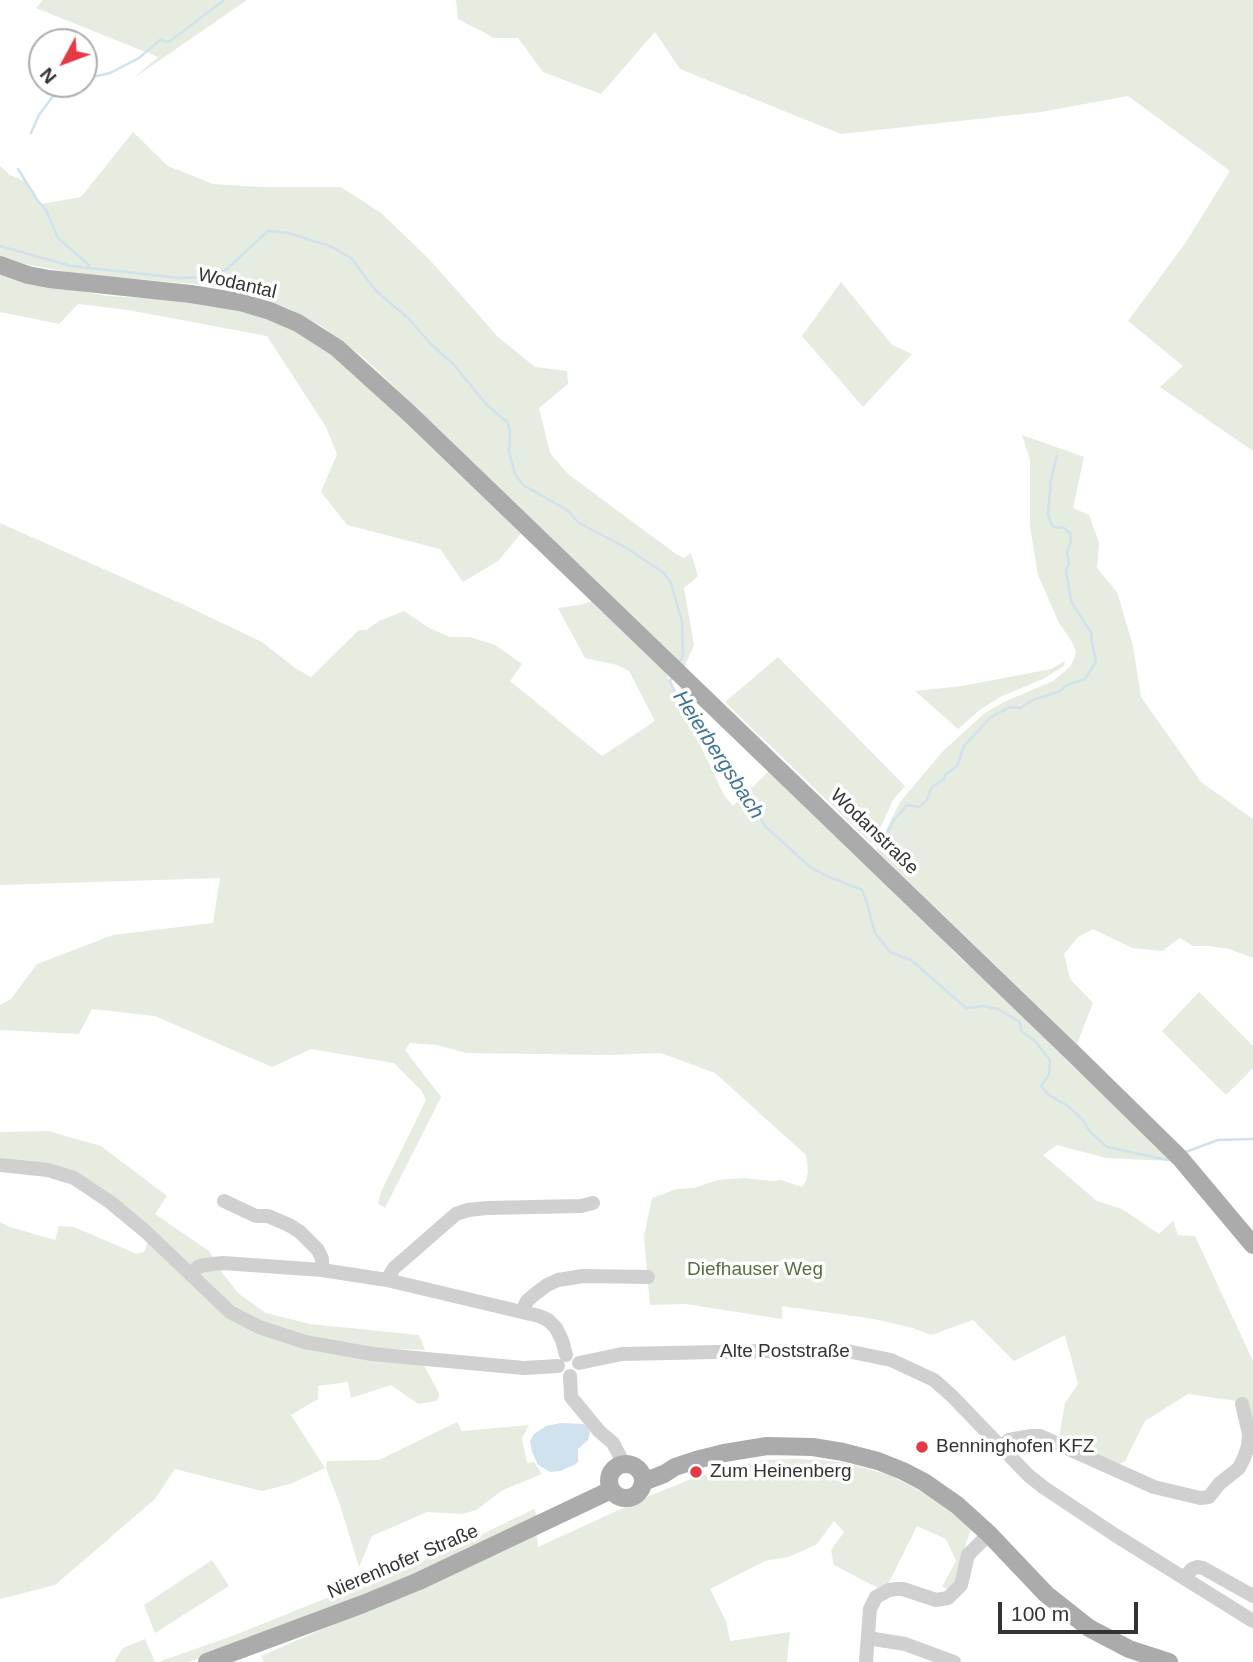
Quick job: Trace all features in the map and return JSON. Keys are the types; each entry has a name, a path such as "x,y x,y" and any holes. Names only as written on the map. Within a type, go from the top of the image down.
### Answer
{"main road":[{"name":"Wodantal","path":"0,265 49,279 226,299 284,316 323,338 350,358 456,459"},
{"name":"Wodanstraße","path":"456,459 1176,1154 1253,1245"},
{"path":"630,1471 638,1493 629,1497 619,1496 611,1490 609,1478 630,1471 664,1474 675,1467 724,1453 767,1446 797,1446 843,1452 895,1468 923,1482 957,1505 1058,1605 1081,1623 1121,1645 1169,1662"},
{"name":"Nierenhofer Straße","path":"206,1662 419,1581 611,1490"}],"street":[{"path":"0,1165 48,1170 74,1178 110,1202 145,1231 230,1312 259,1327 305,1342 372,1354 524,1368 562,1360"},
{"path":"225,1201 256,1216 268,1216 300,1232 318,1250 322,1259 322,1270"},
{"path":"387,1280 390,1273 408,1255 456,1214 487,1208 581,1206 593,1203"},
{"path":"192,1275 198,1268 209,1263 347,1273 522,1311 548,1320 562,1340 560,1372 575,1370 571,1398 613,1443 630,1471"},
{"path":"522,1311 527,1301 535,1294 558,1280 583,1276 648,1277"},
{"name":"Alte Poststraße","path":"575,1370 622,1354 764,1350 858,1352 891,1360 934,1380 1043,1487 1253,1621"},
{"path":"1002,1446 1009,1440 1040,1436 1154,1488 1200,1498 1209,1497 1219,1484 1239,1468 1244,1458 1249,1434 1242,1404"},
{"path":"866,1662 870,1609 876,1597 889,1590 903,1589 936,1600 948,1598 961,1585 968,1555 989,1534"},
{"path":"1184,1578 1192,1569 1203,1568 1253,1596"},
{"path":"868,1638 905,1644 954,1662"}],"green space":[{"path":"43,0 247,0 134,78 158,57 98,33 98,28 86,28 36,8"},
{"path":"456,0 1253,0 1253,451 1160,387 1183,366 1128,321 1186,242 1230,171 1128,96 1041,112 841,134 680,69 655,32 601,94 543,72 518,38 494,38 458,19"},
{"path":"133,132 168,166 213,184 341,187 381,213 429,259 498,337 535,367 567,371 568,384 539,408 550,453 568,474 676,554 684,558 691,553 698,576 684,588 694,645 683,670 600,585 443,433 364,358 321,326 290,309 261,298 205,285 79,274 25,264 0,256 0,166 10,175 25,181 41,204 81,197"},
{"path":"0,274 25,282 108,296 208,302 261,314 297,331 345,364 523,531 498,561 463,582 440,549 347,525 321,492 337,454 326,427 267,336 128,310 78,304 59,324 0,312"},
{"path":"841,282 892,345 912,354 863,407 802,336"},
{"path":"1022,435 1084,457 1073,508 1089,515 1099,543 1097,568 1117,592 1133,646 1141,697 1201,782 1253,819 1253,958 1229,949 1193,946 1180,938 1162,951 1132,948 1093,929 1078,937 1064,954 1070,979 1093,1003 1077,1044 876,850 900,802 944,750 985,713 1053,681 1070,667 1074,659 1076,652 1072,642 1059,623 1038,575 1030,526 1030,460"},
{"name":"Diefhauser Weg","path":"0,523 262,642 311,677 359,630 366,630 379,621 404,611 429,628 450,637 470,637 495,645 522,664 510,681 602,756 655,721 629,671 617,665 585,658 558,608 595,600 666,673 724,795 733,806 770,770 959,957 1052,1042 1171,1161 1106,1158 1057,1145 1043,1155 1097,1201 1122,1209 1159,1234 1173,1221 1178,1235 1195,1236 1253,1361 1253,1425 1237,1401 1188,1394 1145,1421 1125,1461 1114,1467 1059,1438 1065,1403 1078,1384 1065,1335 1014,1361 973,1320 931,1335 874,1319 782,1306 782,1319 685,1304 650,1305 644,1236 652,1198 677,1189 694,1188 718,1180 743,1178 781,1180 802,1187 808,1172 806,1155 715,1073 661,1053 466,1053 437,1045 410,1043 405,1050 441,1097 385,1208 378,1204 381,1192 426,1100 421,1090 394,1063 311,1049 272,1067 155,1016 92,1009 79,1034 0,1030 0,1005 11,999 37,964 113,935 213,923 220,878 0,885"},
{"path":"778,657 905,786 893,800 871,843 725,702"},
{"path":"1065,661 1064,666 1043,679 1002,696 981,709 958,729 915,691 962,686 1051,669"},
{"path":"1199,992 1253,1046 1253,1068 1226,1095 1162,1031"},
{"path":"48,1131 101,1146 167,1196 155,1214 209,1251 239,1294 266,1313 310,1324 419,1335 425,1350 374,1348 257,1331 422,1362 439,1397 436,1401 418,1404 391,1385 351,1398 348,1382 318,1386 318,1399 291,1415 325,1468 290,1484 262,1491 175,1469 155,1499 55,1585 0,1599 0,1222 55,1240 59,1226 74,1227 137,1254 145,1251 148,1239 76,1176 0,1162 0,1132"},
{"path":"457,1422 462,1431 529,1425 522,1438 527,1463 534,1462 542,1474 503,1490 476,1510 462,1514 427,1512 372,1536 359,1567 326,1468 327,1461 379,1460"},
{"path":"795,1459 847,1463 889,1475 928,1495 951,1511 971,1530 961,1574 949,1589 942,1587 956,1561 946,1539 917,1526 889,1582 878,1588 834,1565 831,1550 844,1532 834,1521 816,1545 788,1557 765,1561 710,1589 726,1621 730,1641 790,1632 787,1662 264,1662 261,1656 536,1532 538,1547 696,1477 763,1460"},
{"path":"534,1509 538,1519 467,1553 233,1647 188,1662 158,1662 394,1573"},
{"path":"212,1560 229,1586 155,1633 144,1605"},
{"path":"145,1639 155,1662 114,1662 123,1648"}],"water":[{"path":"561,1423 583,1424 590,1433 588,1440 578,1449 576,1464 550,1472 538,1465 530,1441 534,1434 546,1426"}],"waterway":[{"path":"98,76 110,73 139,58 160,40 169,42 224,0"},
{"path":"31,133 39,115 52,98"},
{"path":"18,169 46,210 58,238 90,266"},
{"name":"Heierbergsbach","path":"0,246 71,266 180,278 207,277 227,269 268,231 288,233 330,246 351,258 376,291 408,318 453,364 487,405 508,423 509,452 515,474 523,485 567,510 579,523 625,547 664,573 671,583 682,622 683,656 678,665"},
{"path":"880,848 894,820 907,805 919,807 926,801 932,787 957,766 964,746 991,717 1010,707 1020,708 1085,679 1096,662 1092,634 1071,601 1066,570 1069,564 1067,552 1071,541 1070,533 1064,528 1053,527 1048,515 1051,479 1057,456"},
{"name":"Heierbergsbach","path":"672,677 670,681 676,694 701,728"},
{"name":"Heierbergsbach","path":"701,728 745,796"},
{"name":"Heierbergsbach","path":"745,796 765,826 810,867 862,890 875,933 890,952 911,960 966,1008 983,1006 998,1009 1020,1022 1021,1031 1034,1040 1050,1060 1049,1075 1041,1086 1049,1095 1068,1106 1107,1147 1170,1159"},
{"name":"Heierbergsbach","path":"1183,1153 1218,1140 1253,1139"}],"place":[{"name":"Benninghofen KFZ","path":"922,1447"},
{"name":"Zum Heinenberg","path":"696,1472"}]}
